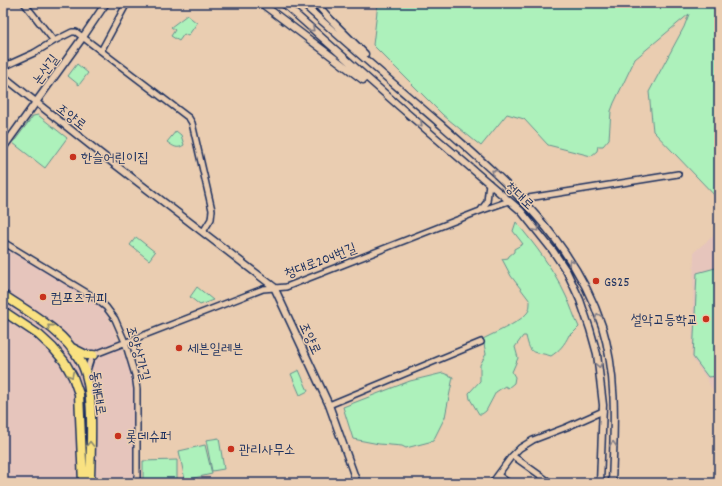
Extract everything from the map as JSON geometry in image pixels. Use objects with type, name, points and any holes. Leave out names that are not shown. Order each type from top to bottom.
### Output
[{"type":"main road","name":"동해대로","points":[[3,295],[51,327],[69,346],[82,363],[86,375],[90,402],[90,483]]},
{"type":"main road","name":"동해대로","points":[[3,311],[39,335],[53,348],[64,361],[73,377],[79,394],[83,483]]},
{"type":"main road","points":[[69,346],[86,354],[93,355]]},
{"type":"street","points":[[24,3],[54,41]]},
{"type":"street","name":"논산길","points":[[3,148],[106,3]]},
{"type":"street","points":[[101,51],[127,3]]},
{"type":"street","points":[[261,3],[400,107]]},
{"type":"street","name":"청대로","points":[[283,3],[400,107],[510,201],[524,215],[553,251],[567,272],[589,323],[597,354],[602,386],[603,411],[600,483]]},
{"type":"street","name":"청대로","points":[[302,3],[491,169],[543,223],[565,253],[590,297],[602,327],[611,370],[615,416],[612,483]]},
{"type":"street","points":[[316,3],[329,18],[408,96]]},
{"type":"street","points":[[3,67],[34,53],[72,32],[75,32],[187,116],[191,121],[212,210],[211,220],[203,232]]},
{"type":"street","name":"조양로","points":[[3,76],[274,287],[329,405],[357,483]]},
{"type":"street","name":"청대로","points":[[522,200],[678,174]]},
{"type":"street","points":[[480,211],[487,202],[489,183]]},
{"type":"street","points":[[510,201],[522,200]]},
{"type":"street","name":"청대로204번길","points":[[93,355],[263,288],[286,287],[480,211],[510,201]]},
{"type":"street","name":"조양상가길","points":[[3,242],[100,301],[116,319],[135,375],[137,389],[137,483]]},
{"type":"street","points":[[580,300],[590,297]]},
{"type":"street","points":[[329,405],[481,342]]},
{"type":"street","points":[[86,375],[93,355]]},
{"type":"street","points":[[492,483],[520,448],[533,440],[603,411]]},
{"type":"street","points":[[513,456],[551,483]]},
{"type":"street","points":[[498,475],[509,483]]},
{"type":"shaded area","name":"설악고등학교","points":[[719,231],[719,401],[706,378],[692,358],[694,252]]},
{"type":"shaded area","points":[[3,247],[91,298],[104,311],[112,324],[131,373],[133,384],[134,483],[3,483]]},
{"type":"green space","points":[[378,3],[719,3],[719,200],[653,131],[649,92],[684,27],[689,14],[635,59],[611,111],[609,139],[603,146],[598,146],[597,151],[591,156],[548,145],[524,119],[507,114],[481,146],[443,115],[373,45]]},
{"type":"green space","points":[[187,15],[197,23],[188,36],[184,34],[179,41],[171,36],[175,30],[171,27]]},
{"type":"green space","points":[[77,64],[88,73],[79,85],[68,76]]},
{"type":"green space","points":[[38,115],[67,138],[45,168],[13,143],[33,116]]},
{"type":"green space","points":[[176,131],[181,135],[184,145],[179,147],[175,147],[167,142]]},
{"type":"green space","points":[[516,222],[537,248],[561,286],[579,327],[569,335],[562,347],[551,356],[536,353],[531,350],[529,348],[526,336],[523,336],[515,347],[518,358],[512,372],[515,377],[514,383],[508,388],[505,386],[496,392],[486,411],[479,414],[470,399],[469,393],[480,381],[480,365],[486,354],[483,339],[521,318],[530,308],[530,301],[511,276],[502,259],[508,258],[514,252],[514,249],[523,244],[513,231]]},
{"type":"green space","points":[[136,237],[155,252],[149,260],[130,245]]},
{"type":"green space","name":"설악고등학교","points":[[719,267],[719,376],[708,377],[693,357],[697,273]]},
{"type":"green space","points":[[197,287],[213,300],[200,305],[190,297]]},
{"type":"green space","points":[[299,370],[308,391],[300,395],[291,374]]},
{"type":"green space","points":[[443,373],[453,377],[445,417],[433,441],[406,448],[402,446],[379,444],[353,439],[343,407],[410,381]]},
{"type":"green space","points":[[219,438],[224,469],[212,471],[206,440]]},
{"type":"green space","points":[[205,445],[212,474],[185,480],[179,451]]},
{"type":"green space","points":[[177,460],[177,483],[143,483],[143,461]]},
{"type":"place","name":"한슬어린이집","points":[[73,157]]},
{"type":"place","name":"GS25","points":[[596,281]]},
{"type":"place","name":"컴포즈커피","points":[[43,297]]},
{"type":"place","name":"설악고등학교","points":[[706,319]]},
{"type":"place","name":"세븐일레븐","points":[[179,348]]},
{"type":"place","name":"롯데슈퍼","points":[[118,436]]},
{"type":"place","name":"관리사무소","points":[[231,449]]}]
